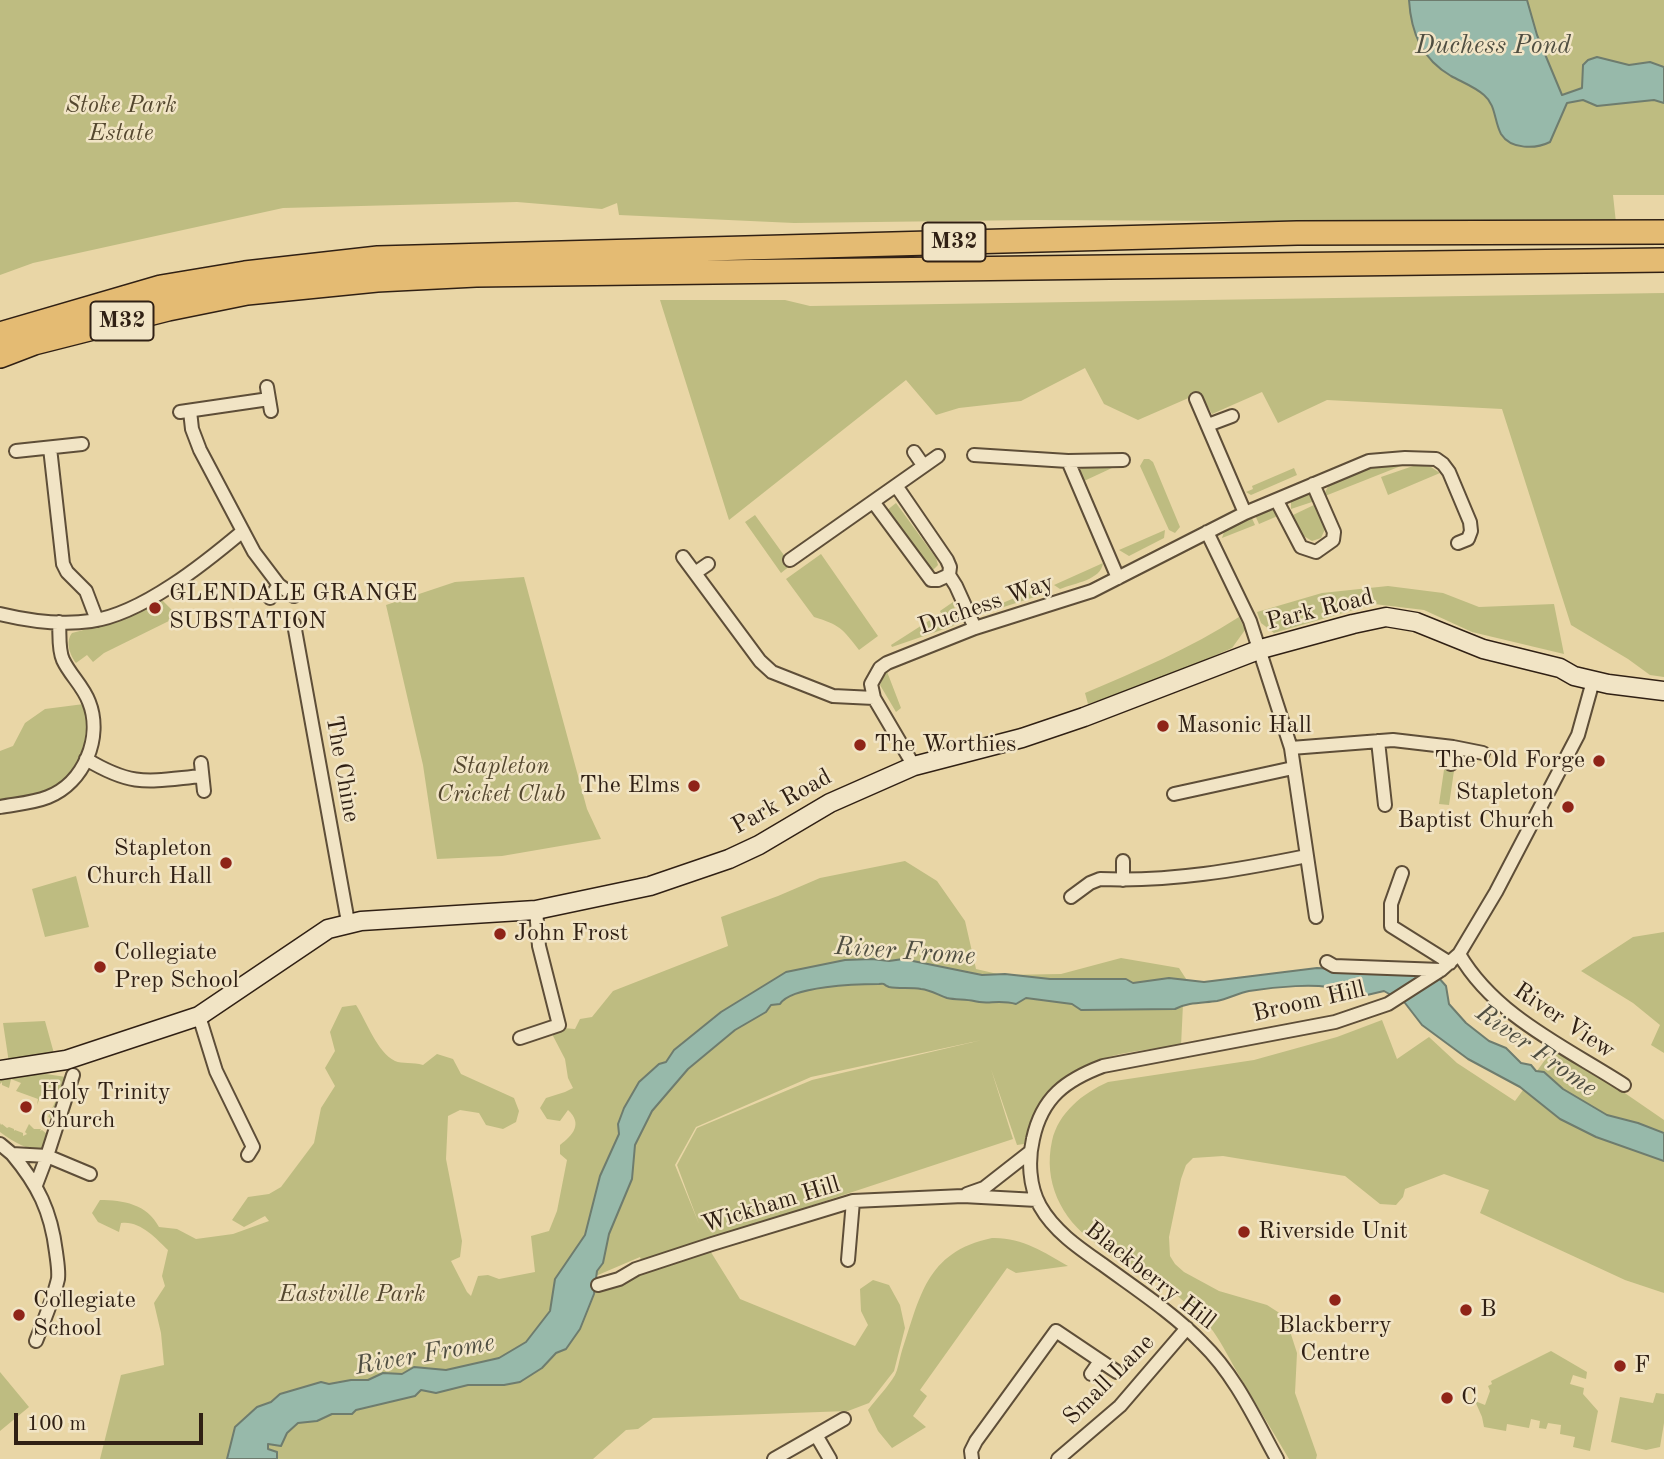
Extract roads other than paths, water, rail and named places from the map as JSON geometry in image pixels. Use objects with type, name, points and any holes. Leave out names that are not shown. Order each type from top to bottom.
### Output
[{"type":"highway","name":"M32","points":[[0,334],[161,287],[245,272],[378,258],[1297,233],[1664,232]]},
{"type":"highway","name":"M32","points":[[0,356],[48,340],[220,298],[377,280],[504,275],[1664,260]]},
{"type":"main road","name":"Park Road","points":[[0,1070],[66,1060],[199,1016],[318,935],[348,922],[536,910],[639,888],[712,866],[759,845],[830,803],[914,766],[1084,717],[1261,649],[1386,617],[1416,622],[1483,649],[1560,668],[1574,676],[1664,691]]},
{"type":"street","points":[[269,399],[185,411],[200,450],[258,559],[279,585],[294,596]]},
{"type":"street","points":[[1196,399],[1245,513]]},
{"type":"street","points":[[1208,425],[1232,416]]},
{"type":"street","points":[[16,452],[82,444]]},
{"type":"street","points":[[50,448],[62,562],[67,572],[88,594],[97,620]]},
{"type":"street","points":[[914,452],[923,465]]},
{"type":"street","points":[[974,455],[1068,461],[1123,460]]},
{"type":"street","points":[[790,560],[938,456]]},
{"type":"street","name":"Duchess Way","points":[[874,698],[871,684],[880,668],[975,628],[1092,591],[1245,513],[1369,461],[1436,459],[1449,472],[1470,522],[1468,539],[1458,543]]},
{"type":"street","points":[[1068,461],[1118,578]]},
{"type":"street","points":[[1277,501],[1301,547],[1317,552],[1334,540],[1334,532],[1313,484]]},
{"type":"street","points":[[897,486],[947,560],[949,575],[975,628]]},
{"type":"street","points":[[874,503],[931,580],[949,575]]},
{"type":"street","points":[[0,614],[60,622],[97,620],[135,605],[170,586],[197,569],[243,531]]},
{"type":"street","points":[[801,532],[811,544]]},
{"type":"street","points":[[1207,532],[1261,649],[1291,748],[1317,917]]},
{"type":"street","points":[[683,557],[760,662],[772,672],[833,696],[874,698],[914,766]]},
{"type":"street","points":[[695,573],[708,564]]},
{"type":"street","points":[[270,598],[279,585]]},
{"type":"street","points":[[0,807],[50,796],[68,784],[86,760],[94,737],[93,715],[84,691],[62,658],[60,622]]},
{"type":"street","name":"The Chine","points":[[294,624],[348,922]]},
{"type":"street","name":"Broom Hill","points":[[1037,1200],[1030,1175],[1030,1152],[1041,1114],[1050,1101],[1075,1077],[1115,1064],[1335,1022],[1392,1002],[1446,965],[1496,892],[1578,735],[1593,681]]},
{"type":"street","points":[[1291,748],[1393,740],[1483,753]]},
{"type":"street","points":[[1378,741],[1385,805]]},
{"type":"street","points":[[1451,764],[1453,747]]},
{"type":"street","points":[[86,760],[117,777],[135,781],[202,769],[204,791]]},
{"type":"street","points":[[1174,794],[1293,768]]},
{"type":"street","points":[[1071,897],[1100,879],[1208,875],[1307,856]]},
{"type":"street","points":[[1123,861],[1123,880]]},
{"type":"street","points":[[1402,873],[1391,904],[1391,926],[1446,965]]},
{"type":"street","points":[[520,1038],[559,1025],[539,946],[536,910]]},
{"type":"street","points":[[1327,962],[1334,966],[1446,965]]},
{"type":"street","name":"River View","points":[[1446,965],[1477,981],[1514,1016],[1623,1085]]},
{"type":"street","points":[[199,1016],[216,1071],[253,1147],[248,1155]]},
{"type":"street","points":[[36,1185],[73,1075]]},
{"type":"street","points":[[0,1144],[12,1154],[36,1185],[51,1220],[59,1275],[36,1340]]},
{"type":"street","name":"Wickham Hill","points":[[963,1196],[984,1188],[1030,1152]]},
{"type":"street","points":[[12,1154],[47,1156],[90,1174]]},
{"type":"street","name":"Wickham Hill","points":[[598,1285],[686,1252],[853,1202],[963,1196],[1037,1200]]},
{"type":"street","name":"Blackberry Hill","points":[[1037,1200],[1046,1215],[1075,1244],[1187,1328],[1216,1357],[1247,1404],[1277,1459]]},
{"type":"street","points":[[848,1260],[853,1202]]},
{"type":"street","points":[[972,1459],[971,1451],[976,1441],[1059,1327],[1117,1372]]},
{"type":"street","name":"Small Lane","points":[[1058,1459],[1120,1406],[1187,1328]]},
{"type":"street","points":[[1091,1374],[1100,1361]]},
{"type":"street","points":[[774,1459],[844,1419]]},
{"type":"street","points":[[816,1435],[830,1459]]},
{"type":"water","name":"Duchess Pond","points":[[1409,0],[1527,0],[1537,35],[1562,95],[1582,88],[1583,65],[1597,57],[1629,65],[1650,62],[1664,67],[1664,103],[1654,100],[1597,106],[1583,100],[1567,103],[1550,142],[1531,147],[1511,143],[1501,134],[1488,99],[1441,69],[1425,53],[1412,23]]},
{"type":"water","points":[[903,959],[982,975],[1005,974],[1050,979],[1126,979],[1133,983],[1169,978],[1204,982],[1317,968],[1438,977],[1446,986],[1449,1004],[1466,1023],[1489,1041],[1506,1048],[1521,1063],[1544,1072],[1563,1089],[1607,1115],[1664,1133],[1664,1161],[1596,1137],[1560,1119],[1520,1087],[1468,1059],[1422,1025],[1405,1003],[1384,991],[1367,995],[1352,986],[1340,991],[1322,986],[1296,986],[1249,991],[1221,1000],[1175,1009],[1081,1010],[1072,1004],[1026,998],[1016,1004],[950,999],[925,990],[893,988],[883,984],[811,990],[797,993],[780,1004],[771,1005],[766,1012],[735,1030],[688,1069],[652,1111],[635,1145],[632,1179],[609,1234],[603,1263],[597,1271],[594,1294],[580,1329],[566,1349],[556,1353],[542,1368],[520,1382],[468,1385],[436,1393],[421,1390],[415,1396],[356,1410],[352,1414],[332,1414],[317,1421],[298,1423],[287,1433],[281,1446],[268,1444],[268,1449],[277,1452],[277,1459],[227,1459],[235,1427],[257,1407],[271,1402],[280,1394],[321,1382],[329,1384],[368,1380],[383,1373],[402,1374],[414,1367],[446,1370],[499,1358],[526,1342],[550,1311],[555,1279],[585,1235],[600,1176],[619,1134],[618,1124],[639,1082],[659,1064],[666,1062],[674,1050],[721,1012],[786,972],[845,960]]},
{"type":"place","name":"GLENDALE GRANGE SUBSTATION","points":[[155,608]]},
{"type":"place","name":"Masonic Hall","points":[[1163,726]]},
{"type":"place","name":"The Worthies","points":[[860,745]]},
{"type":"place","name":"The Old Forge","points":[[1599,761]]},
{"type":"place","name":"The Elms","points":[[694,786]]},
{"type":"place","name":"Stapleton Baptist Church","points":[[1568,807]]},
{"type":"place","name":"Stapleton Church Hall","points":[[226,863]]},
{"type":"place","name":"John Frost","points":[[500,934]]},
{"type":"place","name":"Collegiate Prep School","points":[[100,967]]},
{"type":"place","name":"Holy Trinity Church","points":[[26,1107]]},
{"type":"place","name":"Riverside Unit","points":[[1244,1232]]},
{"type":"place","name":"Blackberry Centre","points":[[1335,1300]]},
{"type":"place","name":"B","points":[[1466,1310]]},
{"type":"place","name":"Collegiate School","points":[[19,1315]]},
{"type":"place","name":"F","points":[[1620,1366]]},
{"type":"place","name":"C","points":[[1447,1398]]},
{"type":"park label","name":"Stoke Park Estate","points":[[121,120]]},
{"type":"park label","name":"Stapleton Cricket Club","points":[[501,781]]},
{"type":"park label","name":"Eastville Park","points":[[352,1295]]},
{"type":"water label","name":"River Frome","points":[[905,952]]},
{"type":"water label","name":"River Frome","points":[[1536,1051]]},
{"type":"water label","name":"River Frome","points":[[425,1355]]}]
